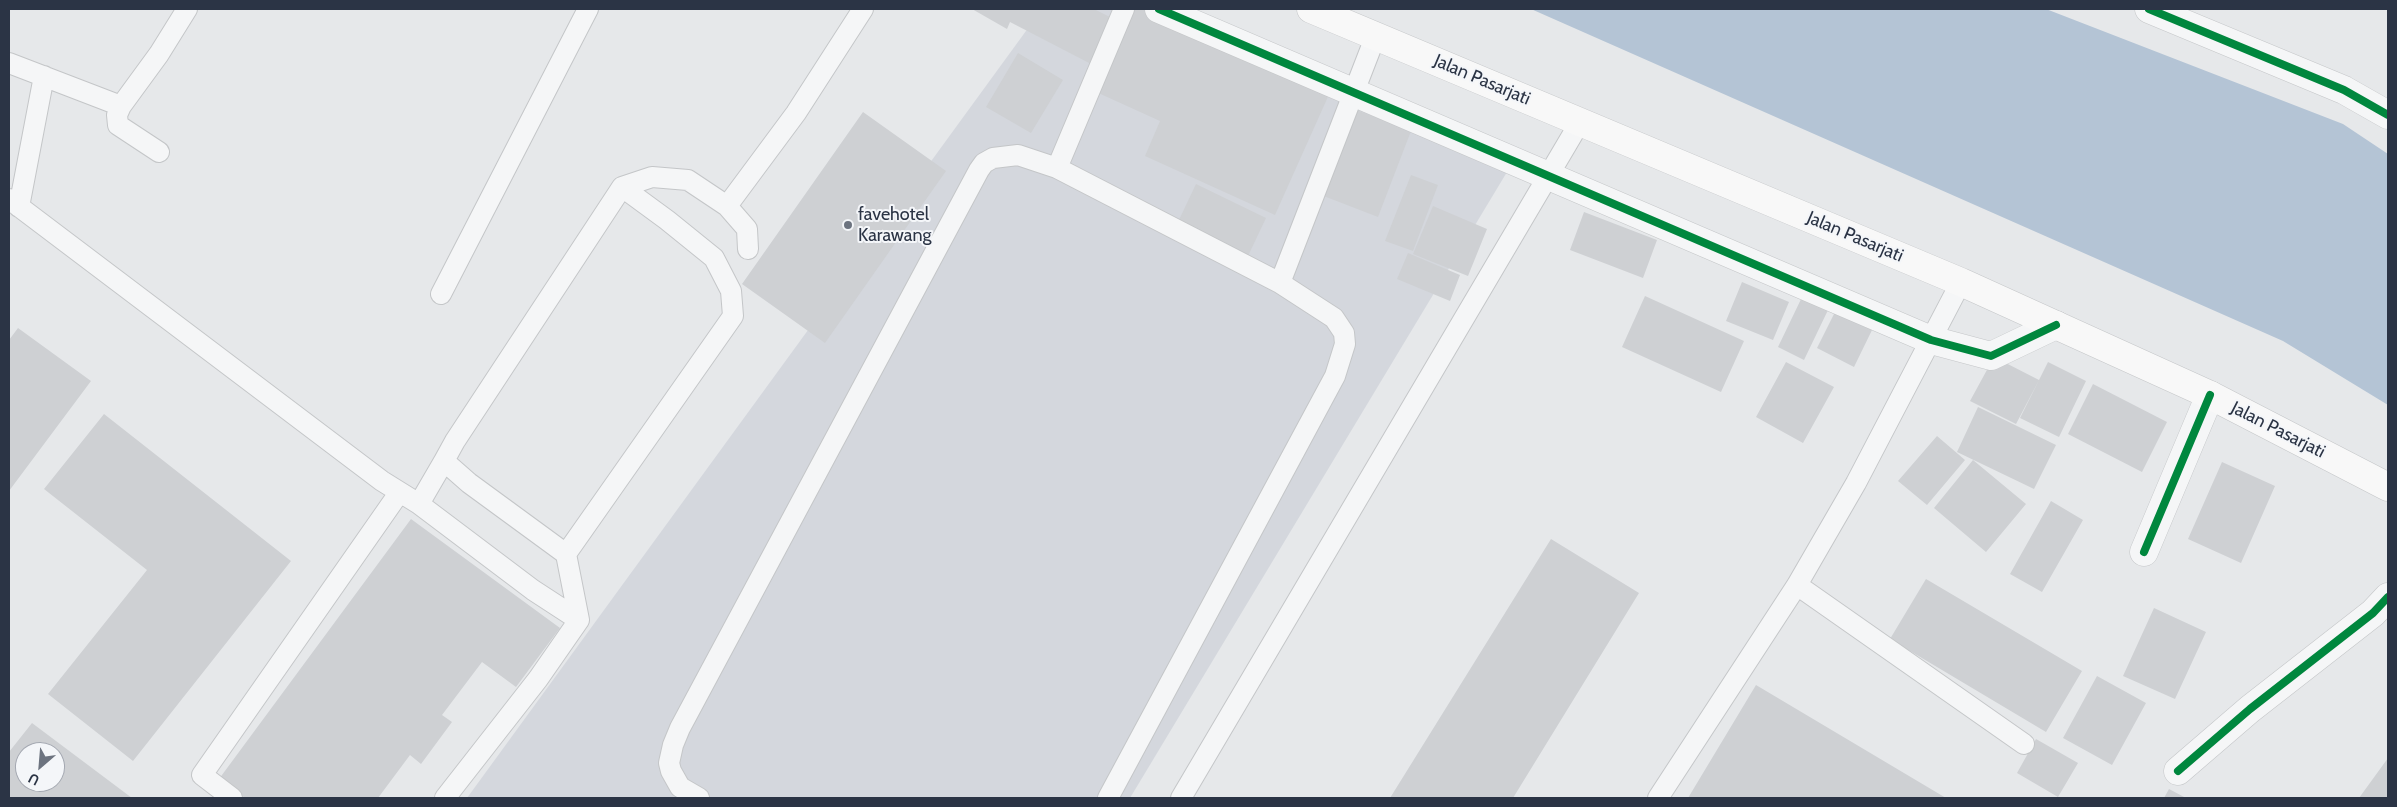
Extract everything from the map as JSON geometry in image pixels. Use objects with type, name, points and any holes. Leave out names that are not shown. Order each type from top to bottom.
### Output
[{"type":"main road","name":"Jalan Pasarjati","points":[[1311,9],[1376,34],[1961,282],[2210,395],[2388,487]]},
{"type":"street","points":[[1159,9],[1931,340],[1991,356],[2056,325]]},
{"type":"street","points":[[2150,9],[2344,90],[2388,115]]},
{"type":"street","points":[[2144,552],[2210,395]]},
{"type":"street","points":[[2178,771],[2250,709],[2373,613],[2388,597]]},
{"type":"lane","points":[[158,152],[118,125],[117,116],[121,106],[159,54],[187,9]]},
{"type":"lane","points":[[441,294],[588,9]]},
{"type":"lane","points":[[727,206],[796,113],[863,9]]},
{"type":"lane","points":[[1056,168],[1124,9]]},
{"type":"lane","points":[[1280,284],[1376,34]]},
{"type":"lane","points":[[9,63],[121,106]]},
{"type":"lane","points":[[44,76],[14,203],[400,493],[419,504],[526,584],[579,620]]},
{"type":"lane","points":[[1181,798],[1580,122]]},
{"type":"lane","points":[[699,798],[680,787],[671,771],[669,763],[672,745],[680,728],[979,170],[984,163],[993,158],[1018,154],[1056,168],[1280,284],[1334,318],[1344,333],[1345,344],[1335,376],[1108,798]]},
{"type":"lane","points":[[419,504],[444,461],[622,187],[652,177],[688,180],[727,206],[747,229],[748,249]]},
{"type":"lane","points":[[566,554],[733,316],[731,291],[714,258],[622,187]]},
{"type":"lane","points":[[1658,798],[1797,585],[1856,483],[1961,282]]},
{"type":"lane","points":[[444,461],[469,483],[566,554],[579,620],[538,679],[444,798]]},
{"type":"lane","points":[[232,798],[202,775],[400,493]]},
{"type":"lane","points":[[1797,585],[2024,744]]},
{"type":"shaded area","points":[[1042,9],[1125,9],[1507,172],[1130,798],[467,798]]},
{"type":"water","points":[[1531,9],[2046,9],[2343,124],[2388,154],[2388,405],[2283,341]]},
{"type":"building","points":[[972,9],[1094,9],[1114,19],[1091,64],[1010,22],[1007,29]]},
{"type":"building","points":[[1132,9],[1151,9],[1331,90],[1275,215],[1145,156],[1160,121],[1094,91]]},
{"type":"building","points":[[1018,53],[1063,80],[1031,133],[986,107]]},
{"type":"building","points":[[1354,109],[1411,131],[1378,217],[1321,195]]},
{"type":"building","points":[[863,112],[946,171],[825,343],[742,284]]},
{"type":"building","points":[[1411,175],[1438,185],[1413,251],[1385,241]]},
{"type":"building","points":[[1196,184],[1266,218],[1248,256],[1178,222]]},
{"type":"building","points":[[1433,206],[1487,229],[1468,276],[1413,254]]},
{"type":"building","points":[[1584,212],[1657,240],[1643,278],[1570,250]]},
{"type":"building","points":[[1408,253],[1460,275],[1450,301],[1397,279]]},
{"type":"building","points":[[1742,282],[1789,302],[1773,340],[1726,321]]},
{"type":"building","points":[[1803,295],[1829,308],[1804,360],[1778,347]]},
{"type":"building","points":[[1645,296],[1744,341],[1721,392],[1622,347]]},
{"type":"building","points":[[1836,310],[1873,328],[1854,367],[1817,348]]},
{"type":"building","points":[[18,328],[91,381],[9,491],[9,340]]},
{"type":"building","points":[[1994,357],[2039,380],[2016,424],[1970,401]]},
{"type":"building","points":[[1786,362],[1834,387],[1803,443],[1756,417]]},
{"type":"building","points":[[2048,362],[2086,381],[2059,437],[2020,418]]},
{"type":"building","points":[[2093,384],[2167,422],[2142,472],[2068,434]]},
{"type":"building","points":[[1978,407],[2056,445],[2034,489],[1957,452]]},
{"type":"building","points":[[104,414],[291,561],[133,761],[48,694],[147,570],[44,489]]},
{"type":"building","points":[[1937,436],[1965,460],[1927,505],[1898,481]]},
{"type":"building","points":[[1973,460],[2026,504],[1986,552],[1934,508]]},
{"type":"building","points":[[2222,462],[2275,486],[2241,563],[2188,539]]},
{"type":"building","points":[[2051,501],[2083,520],[2042,592],[2010,574]]},
{"type":"building","points":[[411,519],[560,628],[516,687],[482,662],[442,715],[452,722],[421,764],[410,755],[378,798],[245,798],[219,779]]},
{"type":"building","points":[[1551,539],[1639,593],[1513,798],[1390,798]]},
{"type":"building","points":[[1926,579],[2082,671],[2046,732],[1890,639]]},
{"type":"building","points":[[2154,608],[2206,632],[2175,699],[2123,676]]},
{"type":"building","points":[[2097,676],[2146,703],[2112,765],[2063,738]]},
{"type":"building","points":[[1756,685],[1946,798],[1688,798]]},
{"type":"building","points":[[32,723],[57,742],[17,742]]},
{"type":"building","points":[[2036,739],[2078,763],[2058,797],[2017,773]]},
{"type":"building","points":[[15,744],[15,792],[65,792],[65,748],[132,798],[9,798],[9,752]]},
{"type":"building","points":[[2388,758],[2388,798],[2359,798]]},
{"type":"building","points":[[2169,789],[2186,798],[2164,798]]},
{"type":"cycle path","points":[[1159,9],[1931,340],[1991,356],[2056,325]]},
{"type":"cycle path","points":[[2149,9],[2344,90],[2388,115]]},
{"type":"cycle path","points":[[2144,552],[2210,395]]},
{"type":"cycle path","points":[[2178,771],[2250,709],[2373,613],[2388,597]]},
{"type":"place","name":"favehotel Karawang","points":[[848,225]]}]
